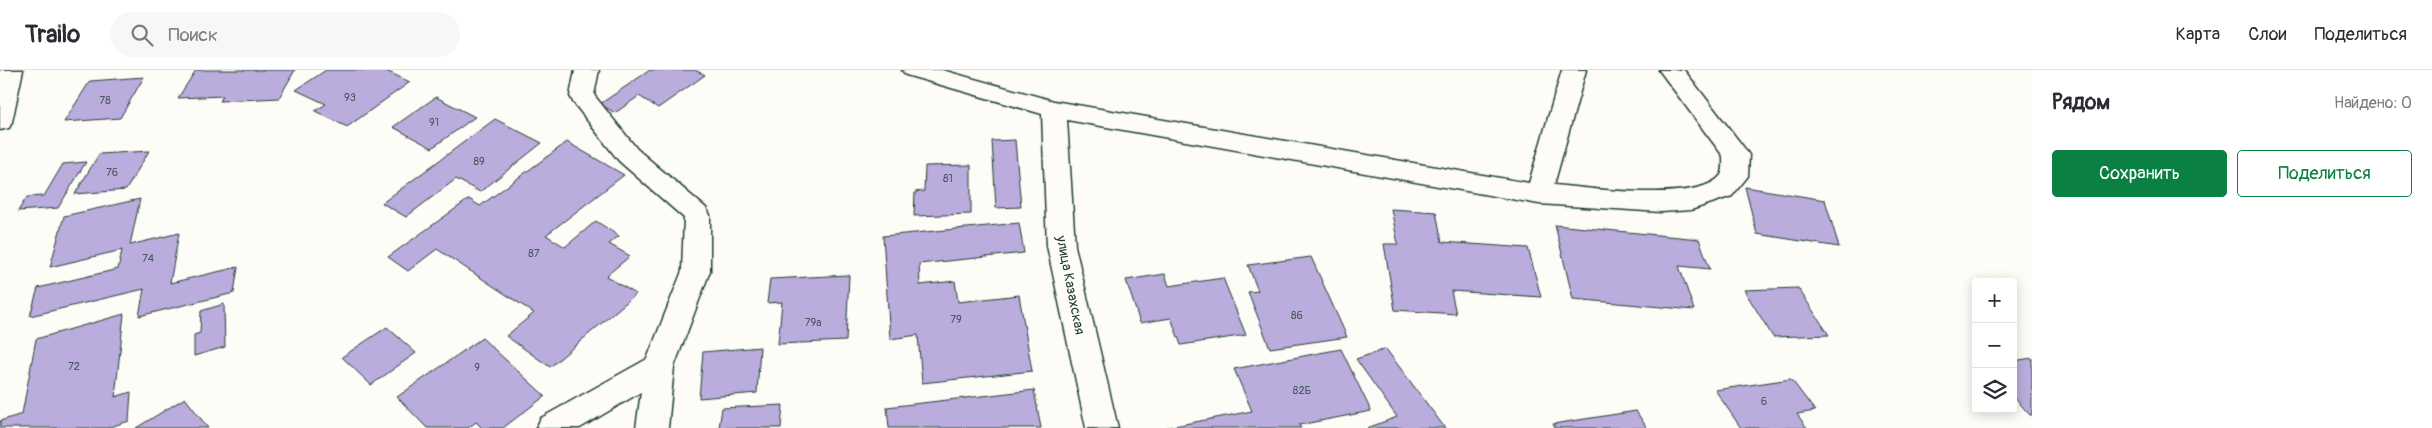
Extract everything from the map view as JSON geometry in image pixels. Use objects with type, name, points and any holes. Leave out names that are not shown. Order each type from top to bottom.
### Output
[{"type":"street","points":[[0,122],[12,70]]},
{"type":"street","points":[[586,70],[582,96],[628,154],[697,215],[696,271],[659,367],[652,428]]},
{"type":"street","points":[[914,70],[1054,109],[1539,194],[1661,202],[1691,200],[1723,189],[1735,176],[1736,155],[1671,70]]},
{"type":"street","points":[[1539,194],[1574,70]]},
{"type":"street","name":"улица Казахская","points":[[1054,109],[1061,246],[1102,428]]},
{"type":"street","points":[[552,428],[659,367]]},
{"type":"building","points":[[196,70],[295,70],[279,98],[220,101],[223,96],[178,98]]},
{"type":"building","points":[[326,70],[384,70],[410,82],[347,127],[315,111],[326,104],[296,90]]},
{"type":"building","points":[[650,70],[695,70],[705,75],[658,108],[639,96],[615,113],[600,104]]},
{"type":"building","points":[[144,77],[120,118],[64,122],[90,81]]},
{"type":"building","points":[[436,97],[475,117],[432,148],[393,127]]},
{"type":"building","points":[[495,119],[542,143],[480,192],[456,179],[406,217],[382,203]]},
{"type":"building","points":[[1015,140],[1021,207],[996,208],[992,141]]},
{"type":"building","points":[[567,142],[624,175],[546,235],[565,247],[596,221],[619,236],[609,244],[630,256],[606,276],[636,294],[550,367],[506,336],[534,313],[437,249],[408,271],[388,257],[469,199],[480,206]]},
{"type":"building","points":[[149,151],[126,190],[75,194],[99,154]]},
{"type":"building","points":[[86,162],[58,208],[18,211],[27,197],[44,196],[63,164]]},
{"type":"building","points":[[971,165],[971,214],[914,216],[915,192],[924,191],[925,166]]},
{"type":"building","points":[[1745,187],[1825,200],[1839,247],[1757,234]]},
{"type":"building","points":[[140,199],[130,245],[179,233],[170,283],[238,267],[234,293],[139,316],[144,289],[30,316],[38,288],[118,269],[122,250],[50,267],[64,216]]},
{"type":"building","points":[[1391,209],[1436,212],[1442,242],[1528,248],[1541,297],[1451,291],[1456,314],[1395,310],[1384,244],[1398,244]]},
{"type":"building","points":[[1019,223],[1024,253],[919,264],[920,285],[955,281],[958,302],[1019,295],[1032,371],[922,383],[918,335],[890,339],[883,236]]},
{"type":"building","points":[[1555,225],[1699,239],[1710,269],[1679,266],[1694,310],[1573,299]]},
{"type":"building","points":[[1311,257],[1347,337],[1270,348],[1248,292],[1258,291],[1248,265]]},
{"type":"building","points":[[1165,274],[1169,286],[1223,278],[1246,335],[1181,345],[1171,318],[1140,323],[1126,280]]},
{"type":"building","points":[[849,275],[846,341],[778,344],[782,302],[767,303],[770,279]]},
{"type":"building","points":[[1798,288],[1829,335],[1773,337],[1744,290]]},
{"type":"building","points":[[224,304],[225,347],[194,356],[194,335],[200,333],[201,311]]},
{"type":"building","points":[[124,314],[115,397],[131,392],[129,421],[107,428],[0,428],[0,421],[22,414],[36,339]]},
{"type":"building","points":[[387,327],[416,353],[371,385],[342,357]]},
{"type":"building","points":[[482,338],[545,396],[503,428],[482,428],[476,422],[468,428],[427,428],[397,397]]},
{"type":"building","points":[[760,347],[757,393],[699,398],[703,352]]},
{"type":"building","points":[[1341,349],[1371,411],[1299,425],[1301,428],[1164,428],[1252,411],[1234,369]]},
{"type":"building","points":[[1386,349],[1445,428],[1367,428],[1397,417],[1356,359]]},
{"type":"building","points":[[2032,358],[2032,415],[2017,400],[2017,360]]},
{"type":"building","points":[[1791,379],[1815,411],[1797,414],[1807,428],[1741,428],[1715,390]]},
{"type":"building","points":[[1034,390],[1041,428],[889,428],[887,407]]},
{"type":"building","points":[[185,398],[208,428],[136,428]]},
{"type":"building","points":[[783,405],[781,428],[719,428],[722,408]]},
{"type":"building","points":[[1636,411],[1647,428],[1555,428],[1553,424]]}]
